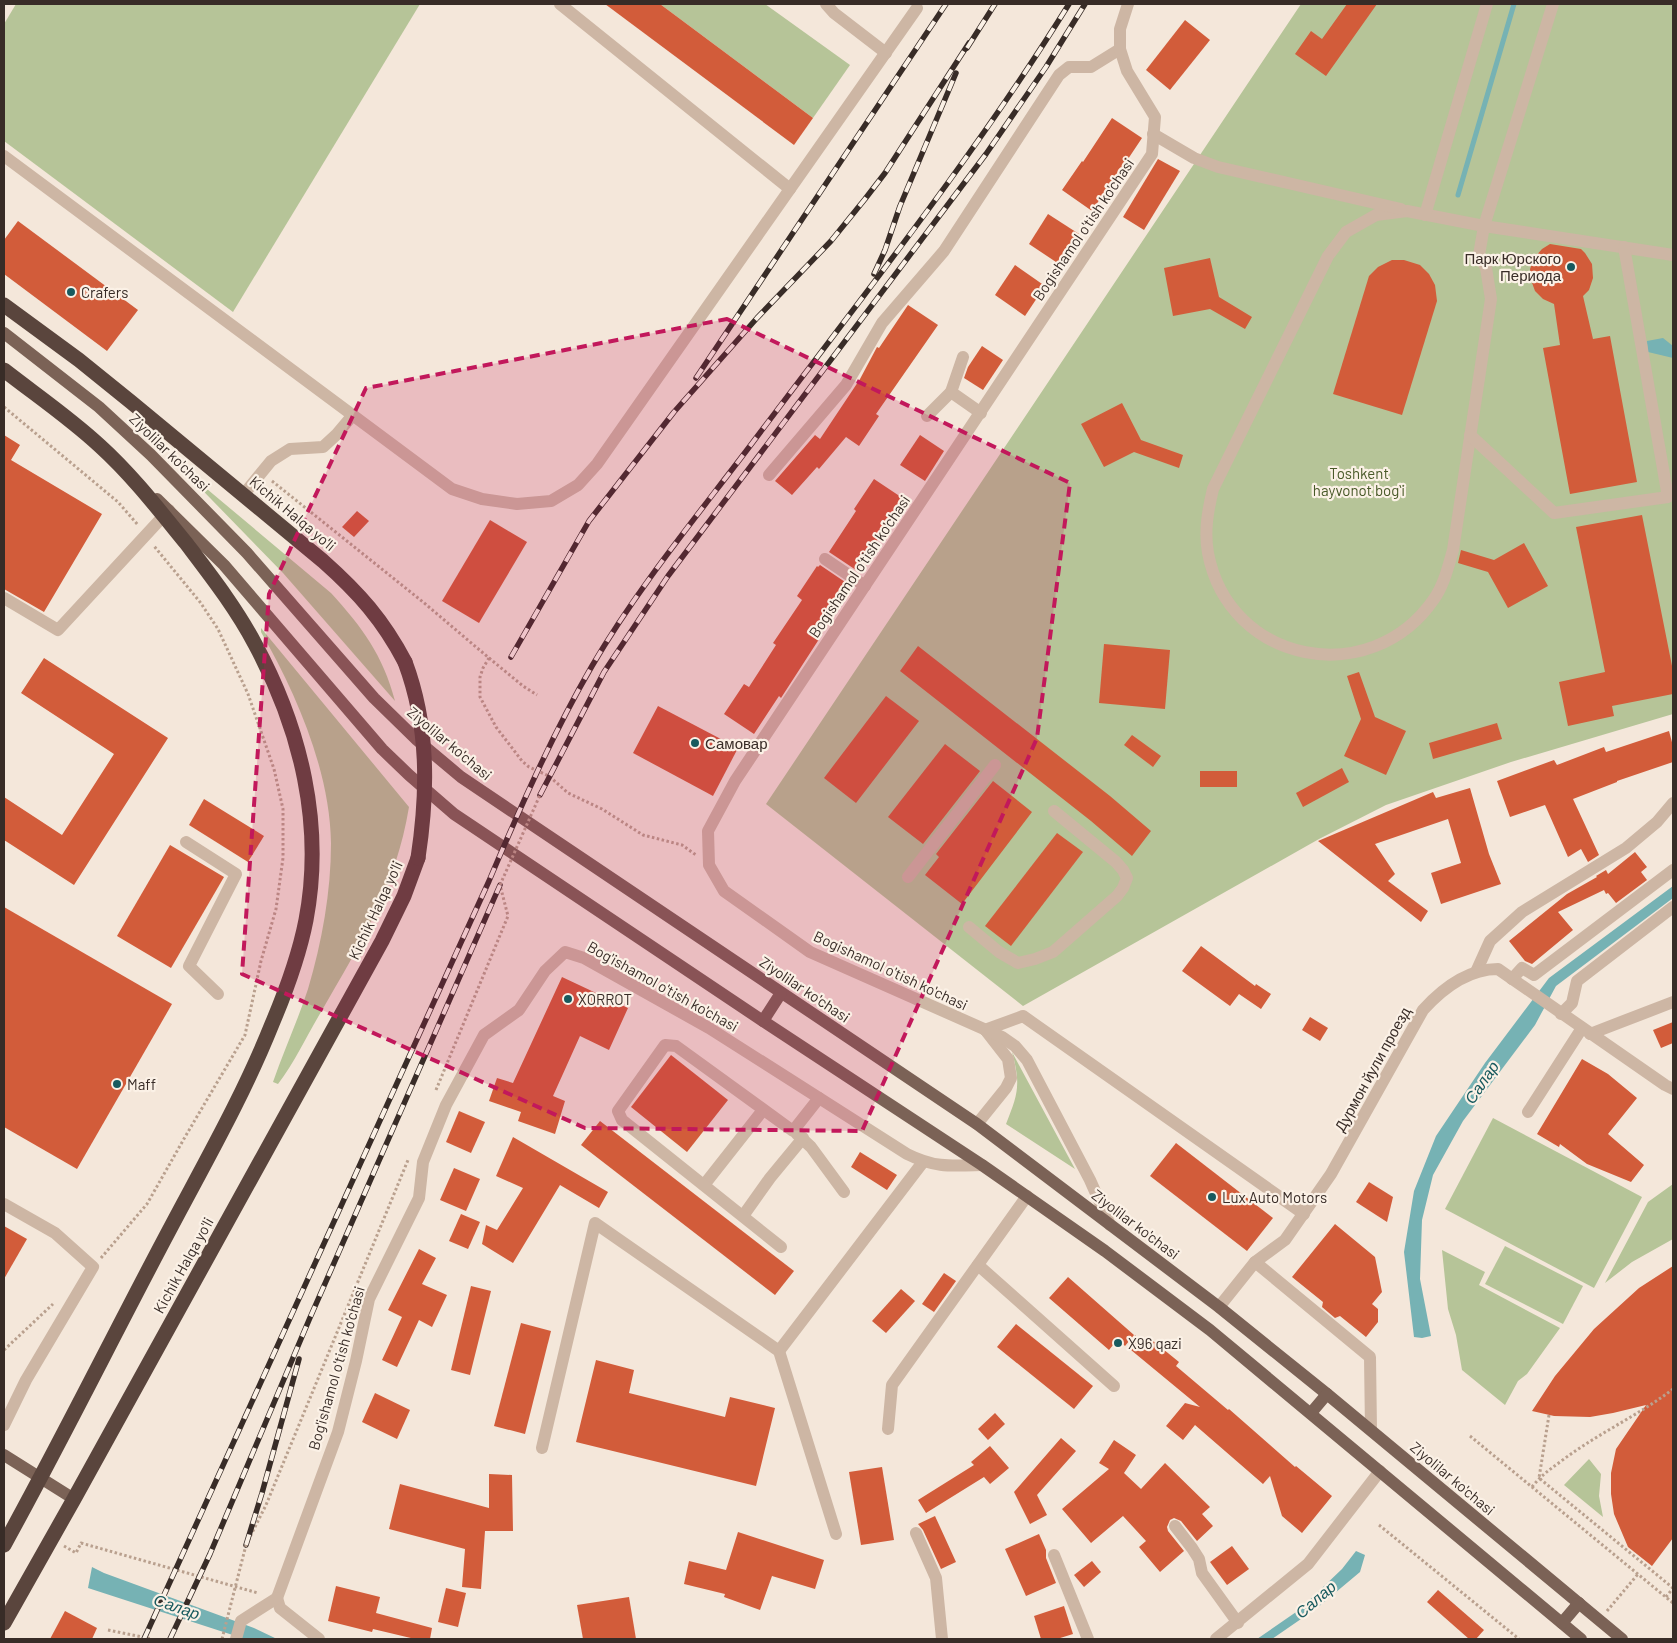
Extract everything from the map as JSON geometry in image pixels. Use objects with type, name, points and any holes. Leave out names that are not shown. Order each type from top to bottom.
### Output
[{"type":"highway","name":"Kichik Halqa yo'li","points":[[4,306],[86,366],[244,494],[323,561],[353,590],[382,623],[405,662],[418,706],[425,758],[424,812],[418,858],[404,896],[382,941],[74,1500],[4,1623]]},
{"type":"highway","name":"Kichik Halqa yo'li","points":[[4,370],[82,430],[166,513],[242,622],[255,644],[277,691],[301,760],[309,800],[313,840],[309,897],[301,943],[291,975],[258,1059],[41,1479],[4,1545]]},
{"type":"main road","name":"Ziyolilar ko'chasi","points":[[4,333],[99,407],[193,497],[247,553],[374,698],[461,777],[978,1124],[1219,1307],[1371,1430],[1622,1639]]},
{"type":"main road","points":[[166,513],[224,565],[382,749],[454,814],[982,1165],[1105,1251],[1210,1330],[1581,1639]]},
{"type":"main road","points":[[763,1021],[781,993]]},
{"type":"main road","points":[[1311,1413],[1327,1394]]},
{"type":"main road","points":[[4,1455],[74,1500]]},
{"type":"main road","points":[[1562,1623],[1579,1603]]},
{"type":"street","points":[[560,4],[790,189]]},
{"type":"street","points":[[826,4],[834,13],[886,52]]},
{"type":"street","name":"Bogishamol o'tish ko'chasi","points":[[1110,1225],[1090,1180],[1026,1060],[1015,1046],[985,1030],[810,952],[724,891],[709,865],[708,831],[735,781],[1152,154],[1155,117],[1127,71],[1120,49],[1120,29],[1128,4]]},
{"type":"street","points":[[1425,215],[1487,4]]},
{"type":"street","points":[[1553,4],[1484,226],[1479,255],[1486,268],[1491,299],[1453,550],[1445,577],[1434,599],[1408,628],[1370,650],[1334,656],[1297,652],[1271,641],[1250,627],[1231,606],[1216,580],[1208,552],[1206,520],[1213,489],[1328,256],[1346,232],[1376,215],[1407,211],[1484,226],[1673,255]]},
{"type":"street","points":[[4,156],[452,489],[482,499],[517,504],[550,501],[578,485],[597,464],[917,8]]},
{"type":"street","points":[[769,475],[846,385],[882,323],[944,251],[1058,75],[1069,68],[1091,67],[1120,49]]},
{"type":"street","points":[[1153,134],[1194,158],[1218,166],[1425,215]]},
{"type":"street","points":[[1470,435],[1554,513],[1668,497],[1624,247]]},
{"type":"street","points":[[927,416],[951,392],[964,357]]},
{"type":"street","points":[[951,392],[981,413]]},
{"type":"street","points":[[244,494],[271,461],[290,449],[323,447],[352,416]]},
{"type":"street","points":[[4,598],[58,630],[166,513]]},
{"type":"street","points":[[825,559],[865,586]]},
{"type":"street","points":[[908,877],[995,765]]},
{"type":"street","points":[[1476,972],[1490,941],[1522,912],[1626,848],[1657,822],[1673,803]]},
{"type":"street","points":[[969,927],[999,952],[1018,963],[1035,959],[1053,952],[1124,888],[1127,878],[1116,862],[1054,812]]},
{"type":"street","points":[[186,842],[236,874],[189,966],[218,994]]},
{"type":"street","points":[[1512,979],[1522,968],[1534,975],[1673,870]]},
{"type":"street","points":[[1557,1011],[1572,1003],[1577,981],[1673,907]]},
{"type":"street","name":"Bog'ishamol o'tish ko'chasi","points":[[277,1598],[338,1432],[369,1299],[419,1198],[423,1162],[446,1105],[484,1035],[519,1010],[545,971],[565,952],[584,958],[709,1028],[907,1154],[923,1162],[945,1167],[982,1165]]},
{"type":"street","name":"Дурмон йули проезд","points":[[1219,1307],[1255,1262],[1284,1240],[1304,1214],[1331,1174],[1423,1010],[1447,988],[1476,972],[1498,969],[1673,1089]]},
{"type":"street","points":[[1528,1112],[1586,1031],[1673,1002]]},
{"type":"street","points":[[985,1030],[1023,1016],[1304,1214]]},
{"type":"street","name":"Bogishamol o'tish ko'chasi","points":[[978,1124],[1006,1088],[1011,1078],[1008,1059],[985,1030]]},
{"type":"street","points":[[781,1247],[622,1120],[618,1111],[665,1045],[676,1046],[798,1135],[811,1147],[844,1192]]},
{"type":"street","points":[[743,1216],[798,1135],[819,1098]]},
{"type":"street","points":[[704,1185],[762,1110]]},
{"type":"street","points":[[779,1351],[923,1162]]},
{"type":"street","points":[[888,1429],[892,1385],[1027,1196]]},
{"type":"street","points":[[4,1204],[55,1233],[93,1267],[26,1380],[4,1425]]},
{"type":"street","points":[[542,1448],[595,1223],[779,1351],[836,1534]]},
{"type":"street","points":[[1255,1262],[1370,1357],[1371,1430]]},
{"type":"street","points":[[978,1265],[1114,1386]]},
{"type":"street","points":[[1216,1639],[1308,1564],[1380,1470]]},
{"type":"street","points":[[1175,1526],[1199,1559],[1202,1573],[1238,1623]]},
{"type":"street","points":[[916,1533],[936,1578],[942,1639]]},
{"type":"street","points":[[1054,1555],[1088,1639]]},
{"type":"street","points":[[236,1638],[240,1621],[277,1598],[280,1608],[319,1639]]},
{"type":"path","points":[[4,407],[118,502],[200,602],[218,629],[248,694],[274,769],[283,809],[284,858],[276,909],[261,961],[245,1035],[147,1204],[93,1267]]},
{"type":"path","points":[[261,473],[353,545],[523,686],[537,695]]},
{"type":"path","points":[[489,658],[480,677],[480,697],[496,727],[522,761],[529,767],[549,776],[568,793],[602,809],[642,835],[682,846],[709,865]]},
{"type":"path","points":[[436,1091],[508,916],[500,885],[540,795]]},
{"type":"path","points":[[222,1639],[246,1545],[266,1505],[410,1155]]},
{"type":"path","points":[[4,1350],[57,1300]]},
{"type":"path","points":[[1532,1487],[1539,1478],[1576,1450],[1654,1403],[1673,1388]]},
{"type":"path","points":[[1539,1478],[1549,1415]]},
{"type":"path","points":[[1470,1436],[1673,1603]]},
{"type":"path","points":[[1539,1478],[1640,1558],[1673,1588],[1666,1597]]},
{"type":"path","points":[[1379,1525],[1518,1639]]},
{"type":"path","points":[[52,1538],[76,1553],[81,1543],[277,1598]]},
{"type":"path","points":[[1599,1620],[1638,1574]]},
{"type":"path","points":[[108,1630],[152,1639]]},
{"type":"highlighted area","points":[[727,319],[1070,483],[1037,738],[862,1131],[585,1128],[242,974],[269,594],[366,388]]},
{"type":"green space","points":[[16,4],[420,4],[233,312],[4,141],[4,24]]},
{"type":"green space","points":[[660,4],[765,4],[850,65],[813,118]]},
{"type":"green space","name":"Toshkent hayvonot bogʻi","points":[[1301,4],[1673,4],[1673,714],[1511,762],[1386,805],[1319,839],[1023,1006],[766,804]]},
{"type":"green space","points":[[176,463],[331,593],[370,642],[384,669],[395,701],[283,573]]},
{"type":"green space","points":[[261,628],[409,807],[395,863],[375,913],[350,962],[278,1084],[273,1082],[304,1001],[318,953],[325,917],[331,843],[325,788],[309,733],[287,681],[261,632]]},
{"type":"green space","points":[[1012,1052],[1075,1169],[1006,1124],[1017,1089],[1017,1073]]},
{"type":"green space","points":[[1493,1118],[1642,1197],[1594,1288],[1445,1209]]},
{"type":"green space","points":[[1673,1184],[1673,1239],[1632,1262],[1605,1283],[1648,1202]]},
{"type":"green space","points":[[1505,1246],[1583,1286],[1563,1324],[1485,1284]]},
{"type":"green space","points":[[1442,1250],[1485,1272],[1479,1285],[1560,1328],[1527,1374],[1518,1381],[1505,1405],[1462,1370],[1456,1335],[1448,1309]]},
{"type":"green space","points":[[1589,1459],[1601,1474],[1599,1496],[1603,1517],[1564,1485]]},
{"type":"water","points":[[1663,338],[1673,346],[1673,358],[1648,352],[1647,341]]},
{"type":"water","name":"Салар","points":[[1673,886],[1673,898],[1556,986],[1535,1025],[1463,1121],[1433,1175],[1422,1220],[1420,1279],[1431,1336],[1414,1337],[1404,1252],[1414,1191],[1436,1136],[1485,1063],[1549,978]]},
{"type":"water","name":"Салар","points":[[1356,1551],[1365,1555],[1360,1572],[1317,1608],[1272,1639],[1257,1639],[1299,1610],[1342,1569]]},
{"type":"water","name":"Салар","points":[[92,1567],[254,1628],[277,1639],[245,1639],[88,1588]]},
{"type":"building","points":[[605,4],[660,4],[813,118],[794,145]]},
{"type":"building","points":[[1347,4],[1377,4],[1326,76],[1295,54],[1311,31],[1322,39]]},
{"type":"building","points":[[1185,20],[1210,40],[1170,90],[1146,70]]},
{"type":"building","points":[[1112,118],[1142,138],[1092,211],[1062,190]]},
{"type":"building","points":[[1158,159],[1180,171],[1144,230],[1123,217]]},
{"type":"building","points":[[1048,214],[1079,234],[1059,264],[1029,244]]},
{"type":"building","name":"Crafers","points":[[18,221],[138,310],[107,351],[4,274],[4,240]]},
{"type":"building","points":[[1550,244],[1581,249],[1592,264],[1593,278],[1589,290],[1583,296],[1593,339],[1610,336],[1637,482],[1570,494],[1543,348],[1560,345],[1554,304],[1543,299],[1535,291],[1530,269],[1534,258],[1542,249]]},
{"type":"building","points":[[1210,258],[1219,297],[1252,317],[1245,329],[1210,309],[1173,316],[1164,268]]},
{"type":"building","points":[[1392,260],[1404,260],[1420,265],[1429,274],[1435,285],[1437,301],[1402,415],[1333,394],[1369,276],[1378,267]]},
{"type":"building","points":[[1015,265],[1045,286],[1025,316],[995,295]]},
{"type":"building","points":[[908,305],[938,325],[876,414],[879,416],[859,446],[846,437],[819,469],[817,467],[792,495],[775,481],[815,435],[820,439],[860,379],[877,347],[879,348]]},
{"type":"building","points":[[982,346],[1003,360],[983,390],[964,378],[968,367]]},
{"type":"building","points":[[1122,403],[1141,440],[1183,455],[1179,468],[1134,452],[1104,467],[1081,424]]},
{"type":"building","points":[[4,435],[20,445],[11,460],[102,514],[44,612],[4,589]]},
{"type":"building","points":[[920,435],[944,451],[925,481],[900,465]]},
{"type":"building","points":[[874,479],[904,499],[859,572],[829,552]]},
{"type":"building","points":[[357,511],[369,521],[354,537],[342,527]]},
{"type":"building","points":[[1642,515],[1673,671],[1673,694],[1612,706],[1614,716],[1568,726],[1559,682],[1605,672],[1576,527]]},
{"type":"building","points":[[490,520],[527,542],[479,623],[442,601]]},
{"type":"building","points":[[1524,543],[1548,586],[1508,608],[1488,572],[1458,563],[1461,550],[1494,560]]},
{"type":"building","points":[[820,565],[848,584],[818,630],[823,633],[781,698],[779,696],[754,734],[724,714],[744,684],[749,687],[776,645],[773,643],[802,600],[797,596],[817,566]]},
{"type":"building","points":[[1104,644],[1170,650],[1165,709],[1099,703]]},
{"type":"building","points":[[918,646],[1110,796],[1151,831],[1132,856],[1091,821],[900,671]]},
{"type":"building","points":[[44,658],[168,738],[74,885],[4,840],[4,797],[62,835],[114,754],[21,693]]},
{"type":"building","points":[[1359,672],[1375,717],[1406,731],[1386,775],[1344,756],[1361,719],[1347,676]]},
{"type":"building","points":[[886,696],[919,721],[856,803],[824,778]]},
{"type":"building","points":[[658,706],[738,748],[713,796],[633,753]]},
{"type":"building","points":[[1497,723],[1502,739],[1433,759],[1429,743]]},
{"type":"building","points":[[1669,731],[1673,746],[1673,762],[1617,781],[1573,799],[1599,855],[1588,862],[1581,849],[1568,857],[1545,805],[1510,817],[1497,781],[1554,760],[1557,765],[1604,747],[1606,752]]},
{"type":"building","points":[[1132,735],[1161,756],[1153,767],[1124,745]]},
{"type":"building","points":[[945,744],[980,771],[923,844],[888,817]]},
{"type":"building","points":[[1342,768],[1349,782],[1303,807],[1296,793]]},
{"type":"building","points":[[1200,771],[1237,771],[1237,787],[1200,787]]},
{"type":"building","points":[[993,781],[1032,812],[962,904],[925,875],[939,857],[936,854]]},
{"type":"building","points":[[1470,788],[1489,854],[1501,884],[1441,904],[1431,873],[1461,863],[1448,819],[1375,844],[1395,874],[1388,881],[1428,911],[1421,922],[1318,841],[1433,792],[1436,798]]},
{"type":"building","points":[[204,799],[264,836],[248,862],[189,825]]},
{"type":"building","points":[[1057,833],[1083,852],[1011,946],[985,926]]},
{"type":"building","points":[[170,845],[224,877],[171,968],[117,936]]},
{"type":"building","points":[[1635,852],[1647,867],[1641,872],[1647,880],[1616,903],[1604,890],[1558,912],[1573,930],[1532,964],[1525,961],[1509,941],[1567,894],[1606,870],[1608,874]]},
{"type":"building","points":[[4,907],[172,1004],[77,1169],[4,1127]]},
{"type":"building","points":[[1201,946],[1255,986],[1256,984],[1271,994],[1261,1009],[1239,994],[1230,1006],[1182,971]]},
{"type":"building","points":[[562,977],[628,1008],[609,1050],[580,1036],[553,1096],[565,1101],[555,1134],[518,1121],[521,1112],[489,1101],[497,1078],[513,1083]]},
{"type":"building","points":[[1310,1017],[1328,1028],[1320,1041],[1302,1030]]},
{"type":"building","points":[[1673,1022],[1673,1043],[1661,1048],[1653,1030]]},
{"type":"building","points":[[671,1055],[728,1100],[687,1152],[631,1107]]},
{"type":"building","points":[[1582,1059],[1608,1074],[1637,1098],[1608,1134],[1644,1165],[1631,1182],[1587,1164],[1560,1144],[1559,1147],[1537,1134]]},
{"type":"building","points":[[459,1111],[485,1122],[471,1153],[446,1142]]},
{"type":"building","points":[[600,1121],[794,1271],[775,1295],[581,1145]]},
{"type":"building","points":[[513,1137],[608,1192],[599,1208],[560,1185],[513,1263],[482,1244],[486,1225],[497,1230],[523,1188],[496,1176]]},
{"type":"building","name":"Lux Auto Motors","points":[[1176,1143],[1273,1218],[1247,1251],[1150,1176]]},
{"type":"building","points":[[860,1152],[897,1175],[887,1190],[851,1167]]},
{"type":"building","points":[[454,1168],[480,1179],[466,1211],[440,1200]]},
{"type":"building","points":[[1369,1182],[1393,1197],[1387,1222],[1356,1202]]},
{"type":"building","points":[[461,1214],[480,1222],[468,1249],[449,1241]]},
{"type":"building","points":[[1335,1224],[1375,1257],[1382,1292],[1372,1304],[1378,1309],[1378,1322],[1366,1337],[1340,1316],[1335,1318],[1322,1307],[1323,1302],[1292,1277]]},
{"type":"building","points":[[4,1226],[27,1239],[4,1279]]},
{"type":"building","points":[[419,1249],[436,1258],[422,1284],[447,1295],[432,1327],[419,1320],[397,1367],[382,1360],[402,1317],[388,1310]]},
{"type":"building","points":[[1673,1266],[1673,1538],[1652,1566],[1628,1547],[1614,1514],[1611,1494],[1611,1473],[1616,1449],[1646,1405],[1590,1417],[1554,1416],[1532,1411],[1555,1376],[1594,1329],[1639,1288]]},
{"type":"building","points":[[944,1273],[956,1281],[934,1312],[922,1304]]},
{"type":"building","points":[[1068,1277],[1134,1335],[1125,1346],[1118,1339],[1109,1350],[1049,1298]]},
{"type":"building","points":[[471,1286],[491,1291],[470,1375],[451,1370]]},
{"type":"building","points":[[901,1289],[915,1301],[886,1333],[872,1321]]},
{"type":"building","points":[[521,1323],[551,1331],[525,1434],[494,1426]]},
{"type":"building","points":[[1016,1324],[1093,1386],[1074,1409],[997,1347]]},
{"type":"building","points":[[1135,1335],[1142,1342],[1147,1336],[1179,1362],[1176,1366],[1332,1496],[1302,1533],[1282,1516],[1270,1476],[1263,1484],[1195,1425],[1183,1440],[1166,1426],[1185,1403],[1200,1407],[1131,1350]]},
{"type":"building","points":[[596,1360],[634,1370],[629,1393],[725,1417],[730,1397],[775,1408],[756,1486],[576,1442]]},
{"type":"building","points":[[375,1393],[410,1410],[397,1439],[362,1422]]},
{"type":"building","points":[[995,1413],[1005,1424],[988,1440],[978,1429]]},
{"type":"building","points":[[1061,1438],[1076,1451],[1037,1495],[1047,1515],[1030,1524],[1014,1492]]},
{"type":"building","points":[[1114,1440],[1136,1455],[1124,1473],[1141,1489],[1165,1463],[1210,1507],[1202,1514],[1213,1526],[1197,1541],[1181,1521],[1174,1518],[1170,1520],[1167,1527],[1168,1531],[1184,1551],[1160,1572],[1139,1547],[1146,1541],[1123,1516],[1091,1543],[1062,1509],[1109,1469],[1099,1463]]},
{"type":"building","points":[[990,1446],[1009,1468],[990,1484],[984,1477],[926,1513],[918,1500],[974,1465],[971,1462]]},
{"type":"building","points":[[882,1467],[894,1540],[861,1545],[849,1472]]},
{"type":"building","points":[[489,1474],[512,1475],[513,1531],[485,1531],[481,1589],[462,1587],[465,1549],[389,1529],[400,1484],[489,1508]]},
{"type":"building","points":[[935,1516],[956,1562],[941,1569],[923,1530],[918,1524]]},
{"type":"building","points":[[738,1532],[824,1560],[815,1589],[772,1576],[760,1610],[724,1597],[725,1594],[684,1584],[689,1561],[726,1570]]},
{"type":"building","points":[[1039,1534],[1056,1583],[1026,1596],[1005,1549]]},
{"type":"building","points":[[1232,1546],[1249,1569],[1227,1585],[1210,1562]]},
{"type":"building","points":[[1092,1561],[1101,1572],[1084,1587],[1074,1575]]},
{"type":"building","points":[[336,1586],[380,1597],[376,1613],[432,1628],[430,1639],[415,1639],[373,1629],[372,1632],[328,1621]]},
{"type":"building","points":[[446,1588],[466,1593],[458,1627],[438,1622]]},
{"type":"building","points":[[1438,1590],[1484,1630],[1476,1639],[1469,1639],[1427,1602]]},
{"type":"building","points":[[629,1597],[636,1639],[583,1639],[577,1605]]},
{"type":"building","points":[[1064,1606],[1073,1634],[1057,1639],[1041,1639],[1034,1616]]},
{"type":"building","points":[[65,1611],[97,1628],[92,1639],[50,1639]]},
{"type":"waterway","points":[[1458,195],[1514,4]]},
{"type":"railway","points":[[696,378],[946,4]]},
{"type":"railway","points":[[967,48],[995,4]]},
{"type":"railway","points":[[144,1639],[537,772],[563,718],[592,666],[629,608],[669,552],[956,172],[1033,61],[1069,4]]},
{"type":"railway","points":[[540,795],[604,672],[668,576],[986,154],[1046,67],[1085,4]]},
{"type":"railway","points":[[511,657],[589,521],[674,412],[757,318],[831,241],[865,199],[885,173],[969,43]]},
{"type":"railway","points":[[874,274],[885,250],[900,206],[956,73]]},
{"type":"railway","points":[[170,1639],[210,1554],[309,1320],[500,885]]},
{"type":"railway","points":[[246,1545],[299,1359]]},
{"type":"place","name":"Парк Юрского Периода","points":[[1571,267]]},
{"type":"place","name":"Crafers","points":[[71,292]]},
{"type":"place","name":"Самовар","points":[[695,743]]},
{"type":"place","name":"XORROT","points":[[568,999]]},
{"type":"place","name":"Maff","points":[[117,1084]]},
{"type":"place","name":"Lux Auto Motors","points":[[1212,1197]]},
{"type":"place","name":"X96 qazi","points":[[1118,1343]]}]
